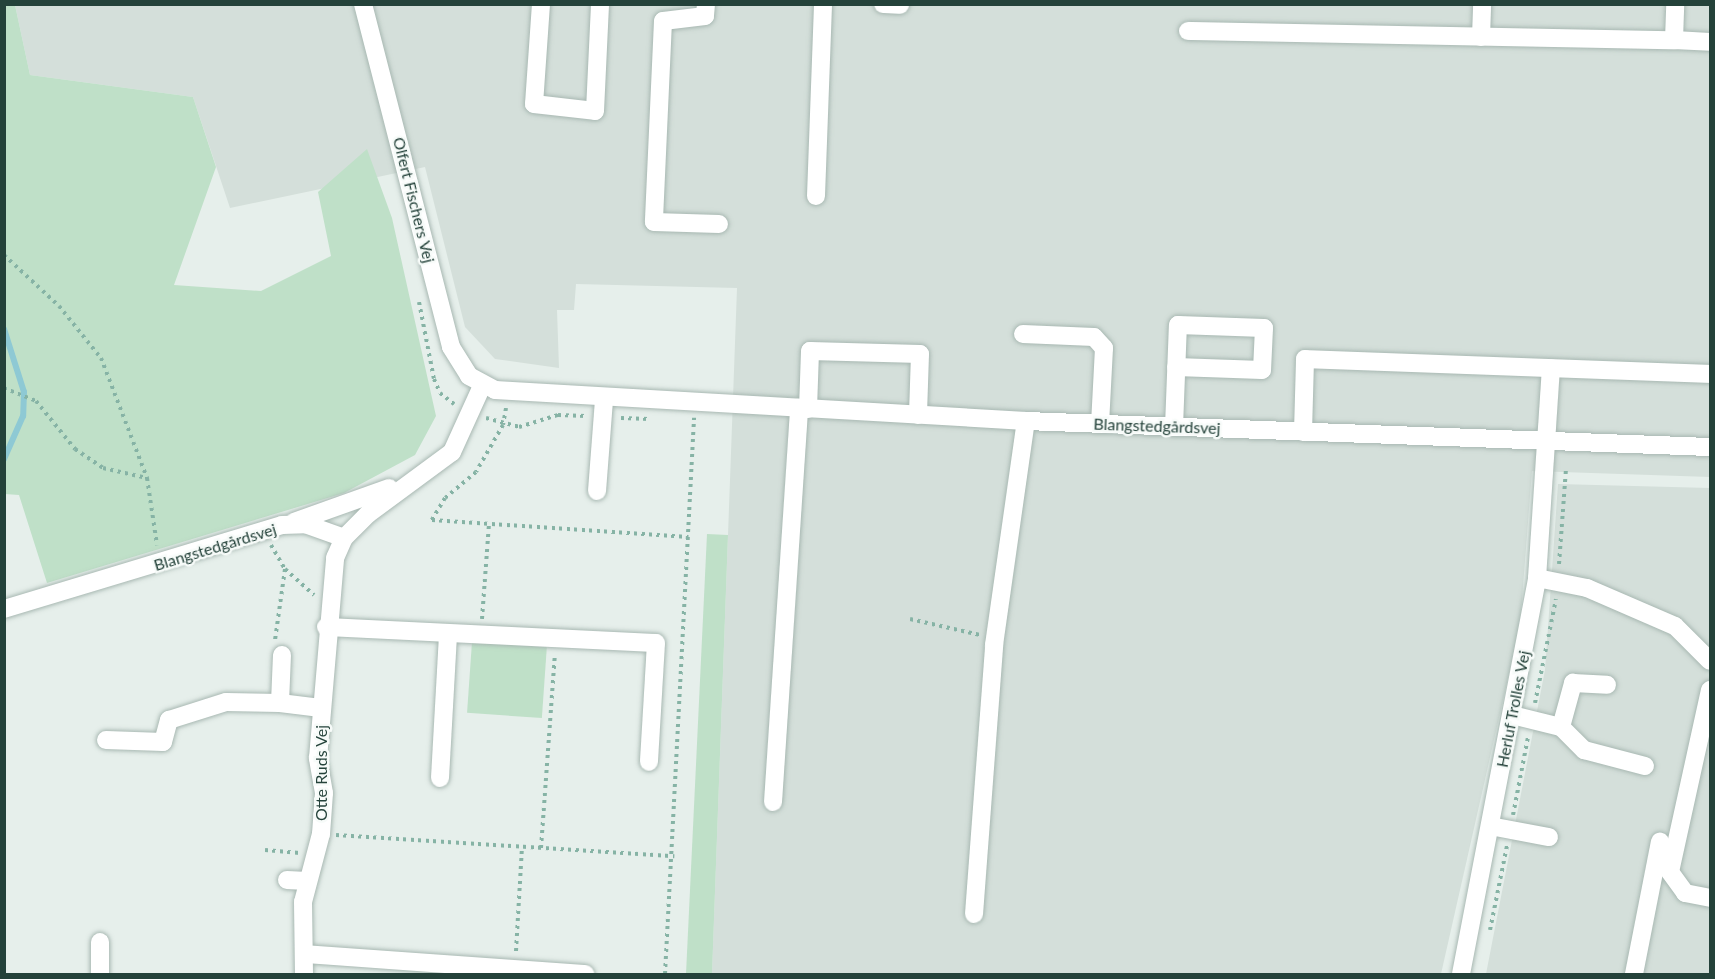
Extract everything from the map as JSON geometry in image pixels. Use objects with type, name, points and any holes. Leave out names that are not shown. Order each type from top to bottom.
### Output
[{"type":"street","name":"Olfert Fischers Vej","points":[[363,4],[451,347],[461,367],[482,386]]},
{"type":"street","points":[[541,4],[534,105],[595,111],[600,4]]},
{"type":"street","points":[[706,4],[705,16],[663,21],[654,222],[719,224]]},
{"type":"street","points":[[816,196],[823,4]]},
{"type":"street","points":[[884,4],[900,5]]},
{"type":"street","points":[[1481,37],[1482,4]]},
{"type":"street","points":[[1674,40],[1675,4]]},
{"type":"street","points":[[1188,31],[1710,42]]},
{"type":"street","points":[[1174,427],[1176,367],[1178,325],[1264,328],[1262,370],[1176,367]]},
{"type":"street","points":[[1023,333],[1094,337],[1104,348],[1100,424]]},
{"type":"street","points":[[773,802],[810,351],[920,354],[918,415]]},
{"type":"street","points":[[1303,432],[1305,359],[1710,374]]},
{"type":"street","name":"Herluf Trolles Vej","points":[[1461,975],[1537,578],[1548,442],[1551,368]]},
{"type":"street","name":"Blangstedgårdsvej","points":[[482,386],[604,408],[695,401],[1026,421],[1710,447]]},
{"type":"street","points":[[344,538],[419,475],[452,452],[473,413],[482,386]]},
{"type":"street","points":[[597,491],[604,408]]},
{"type":"street","points":[[974,914],[995,639],[1026,421]]},
{"type":"street","points":[[273,528],[419,475]]},
{"type":"street","name":"Blangstedgårdsvej","points":[[4,609],[273,528],[305,524],[344,538]]},
{"type":"street","name":"Otte Ruds Vej","points":[[304,975],[307,882],[321,834],[321,708],[328,602],[344,538]]},
{"type":"street","points":[[1537,578],[1587,588],[1675,627],[1710,661]]},
{"type":"street","points":[[326,627],[656,643],[649,762]]},
{"type":"street","points":[[440,778],[448,633]]},
{"type":"street","points":[[280,703],[282,655]]},
{"type":"street","points":[[1561,727],[1573,683],[1607,685]]},
{"type":"street","points":[[1710,690],[1671,873],[1685,893],[1710,898]]},
{"type":"street","points":[[106,740],[163,742],[169,720],[226,702],[280,703],[321,708]]},
{"type":"street","points":[[1512,715],[1561,727],[1584,750],[1645,766]]},
{"type":"street","points":[[1490,826],[1549,837]]},
{"type":"street","points":[[1634,975],[1660,842]]},
{"type":"street","points":[[287,880],[307,882]]},
{"type":"street","points":[[100,942],[100,975]]},
{"type":"street","points":[[305,954],[427,970],[515,970],[585,975]]},
{"type":"path","points":[[4,255],[59,306],[101,358],[147,478],[159,564]]},
{"type":"path","points":[[416,290],[440,393],[473,413],[503,425],[519,427],[558,415],[604,408],[659,420]]},
{"type":"path","points":[[4,388],[36,401],[75,449],[103,468],[147,478]]},
{"type":"path","points":[[509,392],[503,425],[476,472],[446,498],[432,520],[688,537]]},
{"type":"path","points":[[663,974],[674,856],[695,401]]},
{"type":"path","points":[[682,421],[693,422]]},
{"type":"path","points":[[480,634],[489,524]]},
{"type":"path","points":[[273,528],[285,569],[274,647],[282,655]]},
{"type":"path","points":[[285,569],[328,602]]},
{"type":"path","points":[[910,619],[995,639]]},
{"type":"path","points":[[541,848],[556,638]]},
{"type":"path","points":[[321,834],[674,856]]},
{"type":"path","points":[[515,970],[522,847]]},
{"type":"path","points":[[265,850],[316,854]]},
{"type":"shaded area","points":[[15,5],[1710,5],[1710,477],[1532,471],[1520,625],[1441,974],[712,974],[737,288],[576,284],[574,310],[557,310],[559,368],[495,359],[465,327],[425,167],[230,208],[193,97],[30,75]]},
{"type":"shaded area","points":[[1558,484],[1710,488],[1710,974],[1486,974],[1545,670]]},
{"type":"green space","points":[[4,5],[15,5],[30,75],[193,97],[216,167],[174,285],[261,291],[331,256],[318,192],[367,149],[392,218],[436,416],[415,455],[344,493],[47,583],[19,495],[5,494]]},
{"type":"green space","points":[[707,534],[728,535],[712,974],[686,974]]},
{"type":"green space","points":[[472,642],[547,647],[542,718],[467,713]]},
{"type":"waterway","points":[[4,329],[24,392],[23,416],[4,459]]}]
